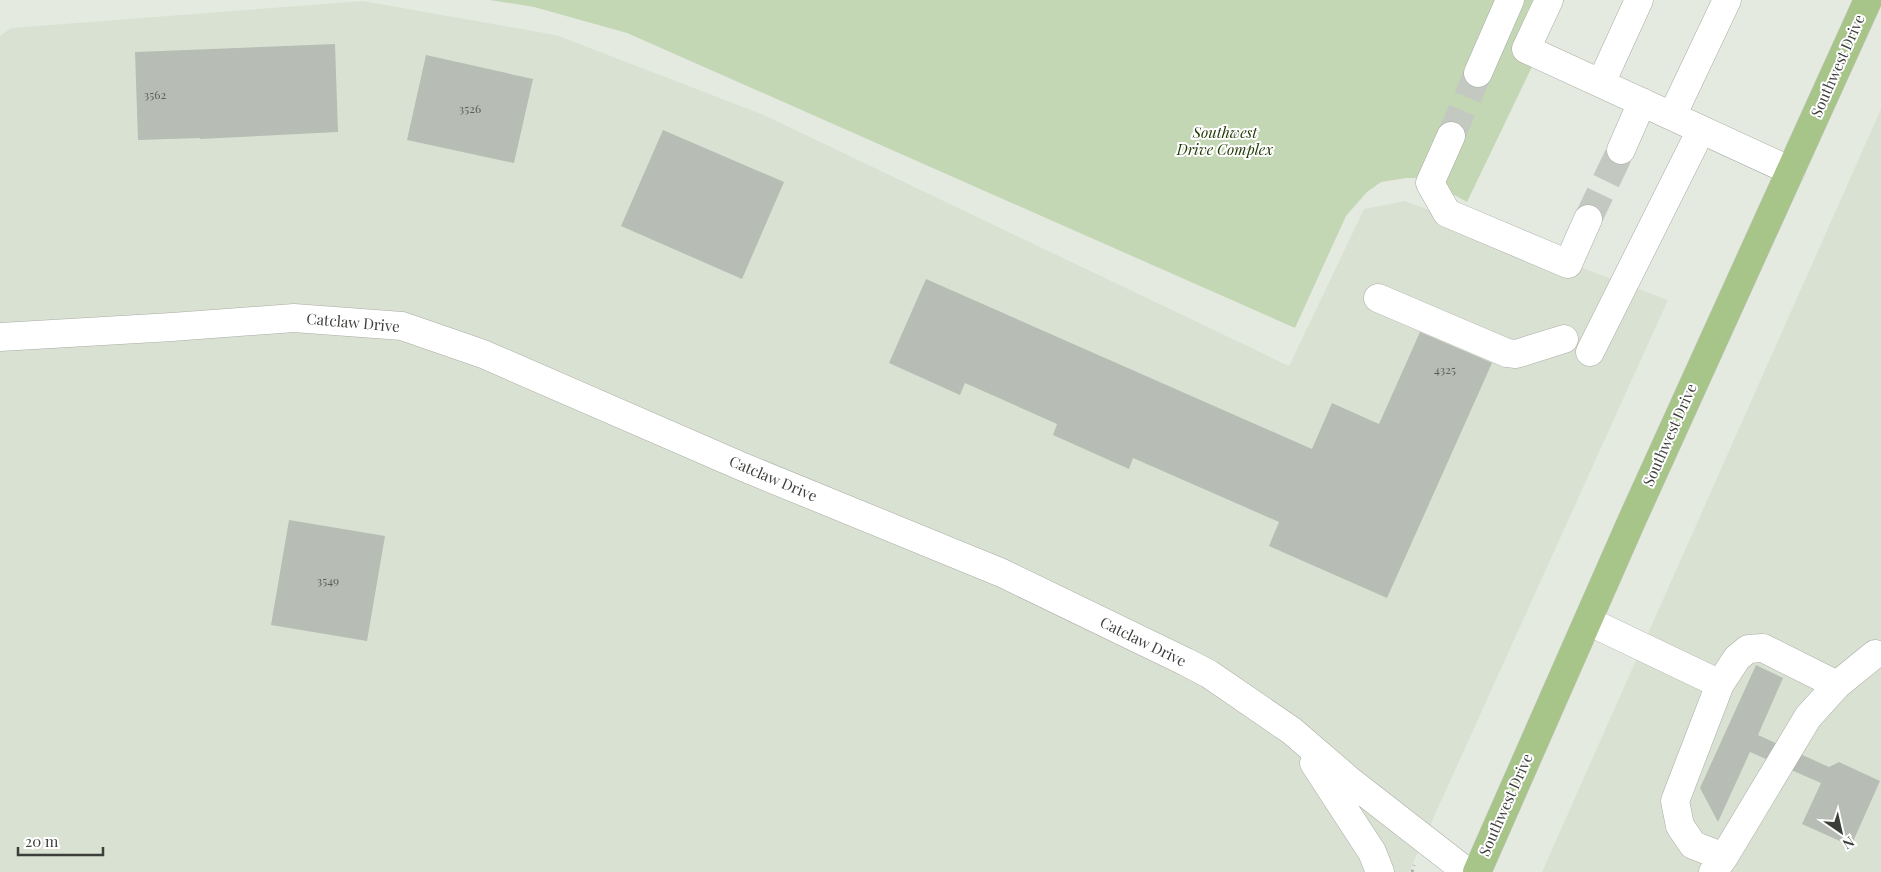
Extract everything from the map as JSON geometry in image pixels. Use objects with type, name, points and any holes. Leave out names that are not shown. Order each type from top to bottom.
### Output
[{"type":"main road","name":"Southwest Drive","points":[[1477,872],[1868,0]]},
{"type":"street","points":[[1478,73],[1510,0]]},
{"type":"street","points":[[1549,0],[1526,49],[1791,171]]},
{"type":"street","points":[[1601,83],[1639,0]]},
{"type":"street","points":[[1672,116],[1727,0]]},
{"type":"street","points":[[1621,150],[1642,102]]},
{"type":"street","points":[[1590,352],[1701,130]]},
{"type":"street","points":[[1451,136],[1430,183],[1447,213],[1568,264],[1588,219]]},
{"type":"street","points":[[1378,298],[1507,353],[1516,354],[1564,338]]},
{"type":"street","name":"Catclaw Drive","points":[[0,337],[294,318],[402,326],[483,354],[743,467],[1002,573],[1194,666],[1209,674],[1292,731],[1350,781],[1468,872]]},
{"type":"street","points":[[1588,621],[1720,684]]},
{"type":"street","points":[[1837,685],[1764,648],[1748,649],[1737,658],[1720,684],[1675,801],[1680,826],[1692,845],[1718,865],[1808,717],[1837,685],[1875,654]]},
{"type":"street","points":[[1292,731],[1372,852],[1380,872]]},
{"type":"shaded area","points":[[363,1],[556,35],[764,115],[1289,366],[1364,209],[1405,201],[1668,300],[1409,872],[0,872],[0,36],[11,28]]},
{"type":"shaded area","points":[[1881,109],[1881,872],[1542,872]]},
{"type":"green space","name":"Southwest Drive Complex","points":[[490,0],[1564,0],[1467,202],[1423,178],[1406,178],[1381,182],[1367,192],[1346,216],[1295,328],[627,33],[534,7]]},
{"type":"building","points":[[335,44],[338,132],[138,140],[135,52]]},
{"type":"building","points":[[426,55],[533,79],[514,163],[407,140]]},
{"type":"building","points":[[663,130],[784,182],[742,279],[621,226]]},
{"type":"building","points":[[926,279],[1312,449],[1332,403],[1379,424],[1420,332],[1492,363],[1387,598],[1269,546],[1279,522],[1133,458],[1129,469],[1053,435],[1057,424],[965,383],[960,395],[889,363]]},
{"type":"building","points":[[289,520],[385,536],[367,641],[271,625]]},
{"type":"building","points":[[1756,665],[1783,678],[1758,735],[1829,767],[1839,762],[1880,781],[1851,846],[1802,824],[1821,783],[1750,752],[1718,822],[1700,788]]},
{"type":"tunnel","points":[[1451,136],[1478,73]]},
{"type":"tunnel","points":[[1588,219],[1621,150]]}]
